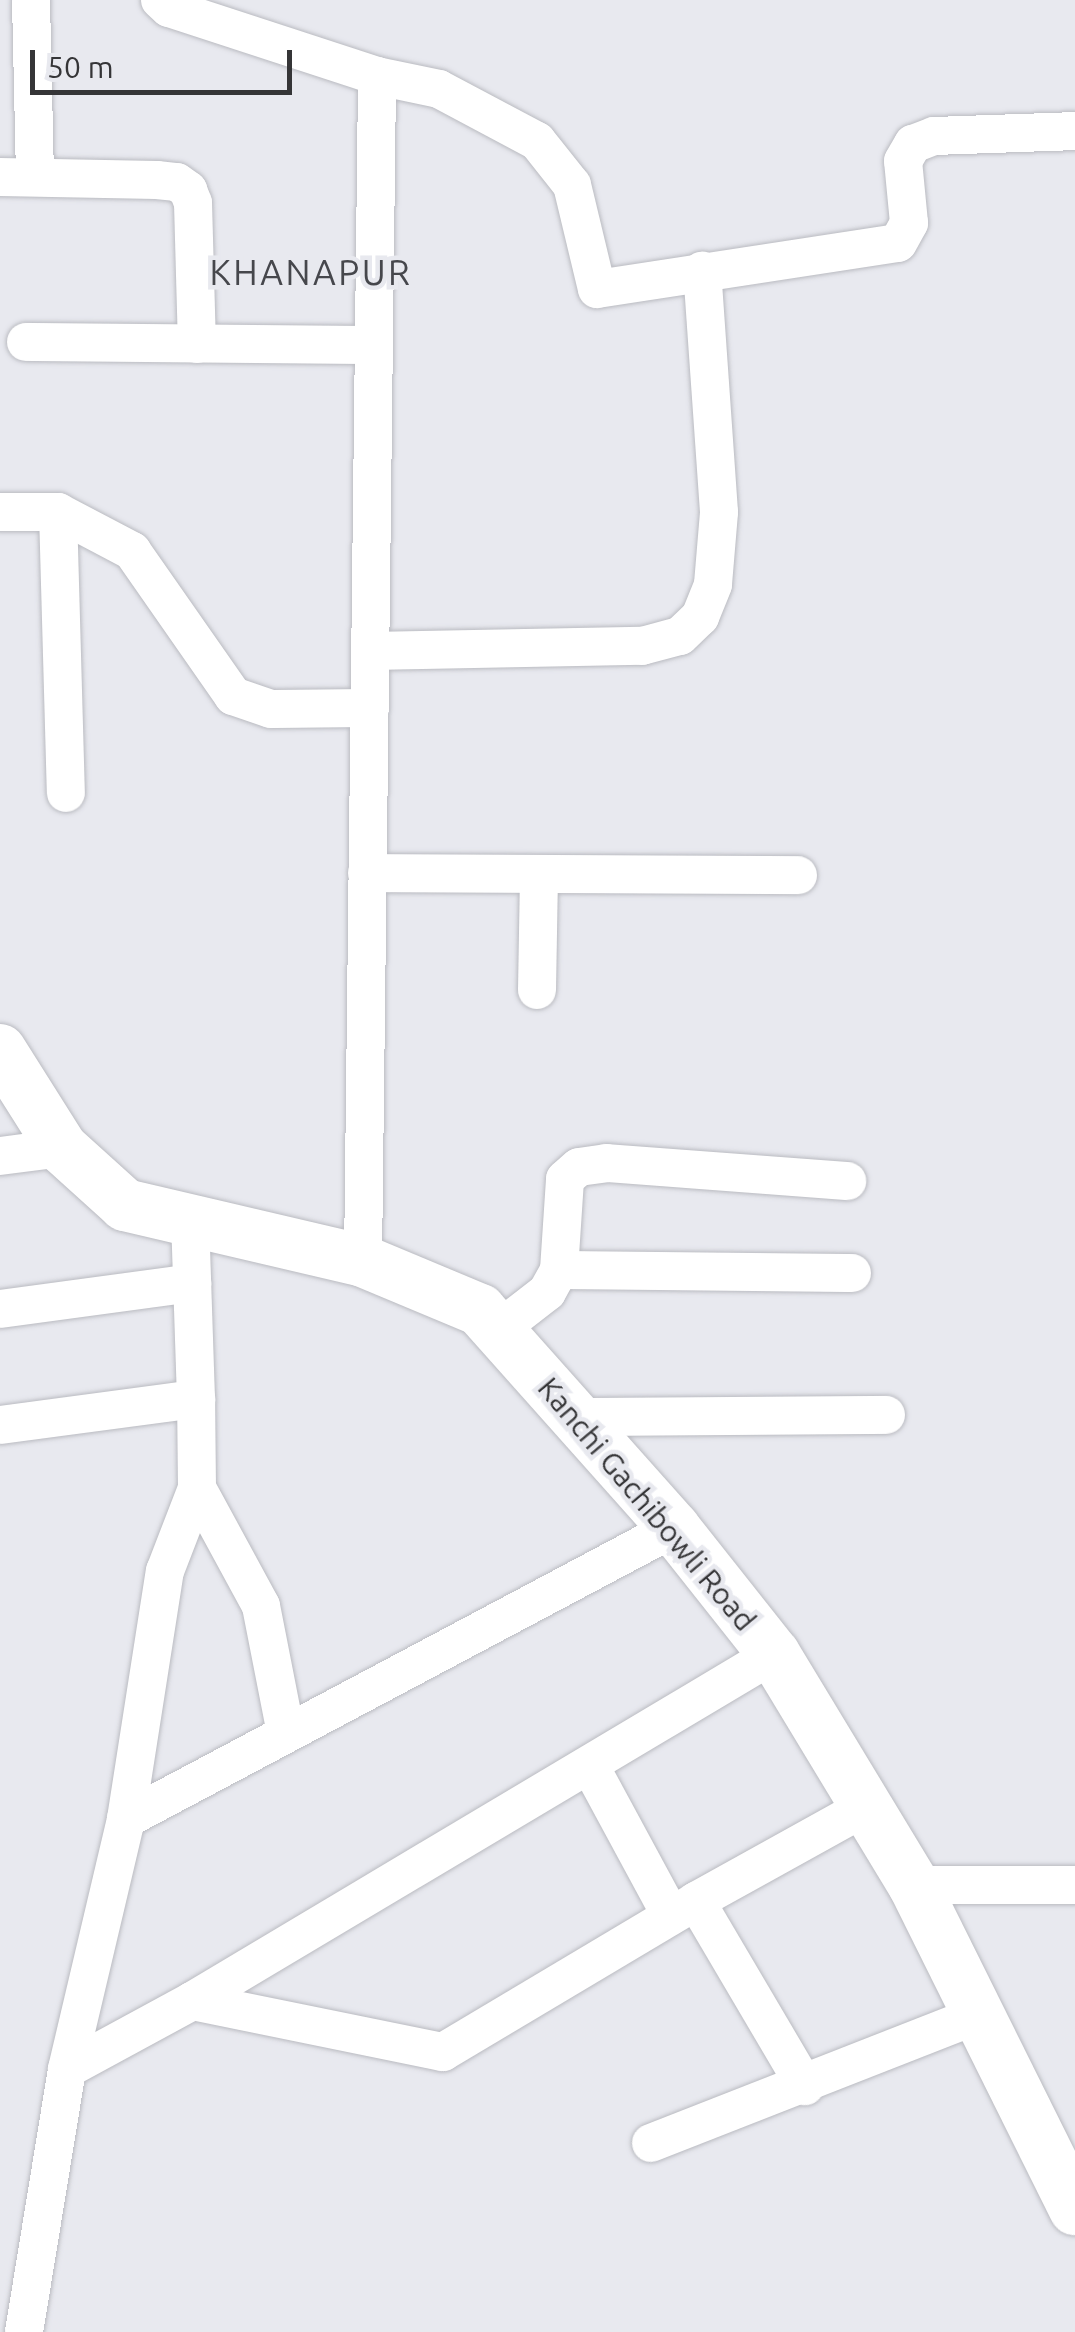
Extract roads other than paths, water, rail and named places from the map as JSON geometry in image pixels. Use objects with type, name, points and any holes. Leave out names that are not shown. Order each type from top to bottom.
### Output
[{"type":"main road","name":"Kanchi Gachibowli Road","points":[[0,1050],[62,1148],[125,1205],[190,1217],[362,1260],[480,1310],[674,1528],[774,1654],[914,1885],[1075,2209]]},
{"type":"street","points":[[31,0],[18,177],[157,180],[177,182],[188,190],[193,203],[197,344]]},
{"type":"street","points":[[160,0],[168,8],[376,76],[439,89],[538,141],[572,184],[597,289],[898,243],[909,224],[903,161],[913,144],[934,136],[1075,131]]},
{"type":"street","points":[[362,1260],[376,76]]},
{"type":"street","points":[[370,651],[642,646],[680,636],[700,617],[713,584],[719,512],[702,271]]},
{"type":"street","points":[[26,342],[374,344]]},
{"type":"street","points":[[0,512],[58,512],[132,551],[233,696],[271,710],[370,708]]},
{"type":"street","points":[[58,512],[66,793]]},
{"type":"street","points":[[367,873],[538,877],[798,875]]},
{"type":"street","points":[[537,990],[538,877]]},
{"type":"street","points":[[0,1156],[62,1148]]},
{"type":"street","points":[[498,1330],[547,1292],[559,1270],[565,1178],[579,1167],[607,1163],[847,1181]]},
{"type":"street","points":[[24,2332],[66,2069],[126,1819],[165,1571],[197,1488],[190,1217]]},
{"type":"street","points":[[559,1270],[852,1273]]},
{"type":"street","points":[[0,1309],[192,1284]]},
{"type":"street","points":[[0,1425],[196,1398]]},
{"type":"street","points":[[575,1417],[886,1415]]},
{"type":"street","points":[[197,1488],[261,1606],[286,1734]]},
{"type":"street","points":[[126,1819],[674,1528]]},
{"type":"street","points":[[66,2069],[192,2002],[774,1654]]},
{"type":"street","points":[[590,1766],[806,2086]]},
{"type":"street","points":[[192,2002],[443,2052],[683,1909],[864,1808]]},
{"type":"street","points":[[914,1885],[1075,1885]]},
{"type":"street","points":[[650,2143],[806,2086],[981,2014]]},
{"type":"district","name":"KHANAPUR","points":[[311,272]]}]
